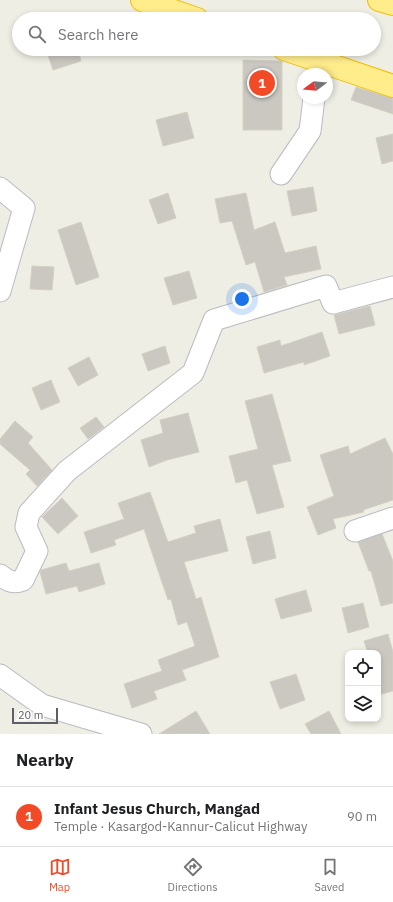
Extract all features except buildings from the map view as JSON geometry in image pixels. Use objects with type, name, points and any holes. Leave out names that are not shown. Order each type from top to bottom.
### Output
[{"type":"highway","points":[[142,0],[177,12]]},
{"type":"highway","points":[[379,0],[393,4]]},
{"type":"highway","points":[[297,56],[318,68]]},
{"type":"highway","points":[[333,72],[393,86]]},
{"type":"street","points":[[281,174],[310,131],[313,104]]},
{"type":"street","points":[[0,188],[24,208],[0,291]]},
{"type":"street","points":[[0,575],[9,582],[23,580],[37,551],[26,527],[29,514],[67,471],[193,374],[214,320],[326,286],[333,303],[393,287]]},
{"type":"street","points":[[355,531],[393,518]]},
{"type":"street","points":[[0,675],[42,705],[141,734]]},
{"type":"place","name":"Infant Jesus Church, Mangad","points":[[262,83]]}]
